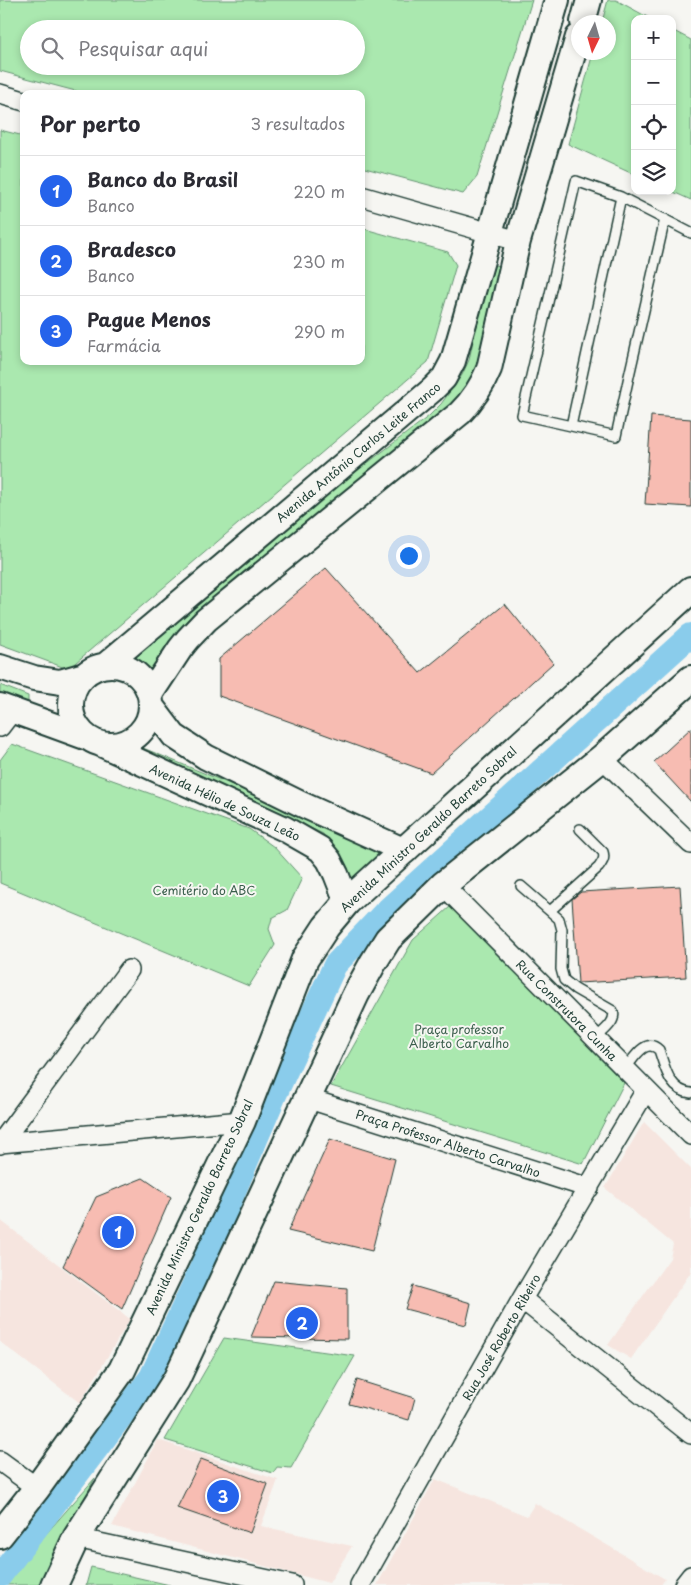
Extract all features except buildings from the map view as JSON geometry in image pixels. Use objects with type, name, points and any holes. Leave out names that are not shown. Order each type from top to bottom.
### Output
[{"type":"main road","name":"Avenida Ministro Geraldo Barreto Sobral","points":[[0,1535],[37,1488],[122,1370],[242,1121],[305,959],[326,927],[347,902],[691,590]]},
{"type":"main road","points":[[54,1585],[76,1538],[176,1380],[306,1098],[356,994],[388,939],[443,885],[602,758],[691,679]]},
{"type":"street","name":"Avenida Antônio Carlos Leite Franco","points":[[82,676],[93,668],[107,664],[424,397],[444,378],[453,361],[557,0]]},
{"type":"street","points":[[585,15],[589,0]]},
{"type":"street","points":[[82,676],[74,688],[70,702],[72,716],[78,728],[95,741],[116,745],[129,741],[141,733],[149,721],[151,700],[188,638],[206,620],[473,400],[483,384],[489,369],[518,241],[571,60]]},
{"type":"street","points":[[0,94],[20,100]]},
{"type":"street","points":[[365,197],[518,241]]},
{"type":"street","points":[[107,664],[121,665],[134,671],[144,681],[151,700],[174,736],[206,757],[301,804],[405,851]]},
{"type":"street","points":[[0,667],[34,678],[60,682],[82,676]]},
{"type":"street","name":"Avenida Hélio de Souza Leão","points":[[4,715],[95,741],[285,828],[320,849],[329,860],[347,902]]},
{"type":"street","points":[[602,758],[691,844]]},
{"type":"street","name":"Rua Construtora Cunha","points":[[443,885],[691,1135]]},
{"type":"street","points":[[0,1143],[129,970]]},
{"type":"street","name":"Rua José Roberto Ribeiro","points":[[360,1585],[522,1299],[646,1090]]},
{"type":"street","name":"Praça Professor Alberto Carvalho","points":[[306,1098],[589,1188]]},
{"type":"street","points":[[0,1143],[242,1121]]},
{"type":"street","points":[[522,1299],[691,1434]]},
{"type":"street","points":[[0,1461],[37,1488]]},
{"type":"street","points":[[76,1538],[292,1585]]},
{"type":"street","points":[[684,1585],[691,1576]]},
{"type":"lane","points":[[665,219],[628,376],[616,436],[522,415],[576,181],[621,197],[665,219],[691,233]]},
{"type":"lane","points":[[571,426],[621,197]]},
{"type":"lane","points":[[550,912],[603,861],[603,852],[580,829]]},
{"type":"lane","points":[[521,886],[559,918],[561,924],[561,969],[564,980],[568,985],[614,1011],[614,1020],[595,1039]]},
{"type":"lane","points":[[625,1069],[642,1048],[649,1045],[655,1047],[659,1050],[671,1081],[682,1092],[691,1093]]},
{"type":"shaded area","points":[[644,1122],[691,1169],[691,1272],[631,1359],[608,1345],[670,1258],[673,1244],[605,1188]]},
{"type":"shaded area","points":[[0,1220],[130,1319],[80,1403],[0,1342]]},
{"type":"shaded area","points":[[158,1440],[278,1480],[261,1526],[352,1546],[329,1583],[112,1526]]},
{"type":"shaded area","points":[[435,1479],[527,1516],[535,1503],[665,1579],[661,1585],[377,1585]]},
{"type":"green space","points":[[0,0],[532,0],[477,177],[463,194],[365,168],[365,90],[72,90],[0,71]]},
{"type":"green space","points":[[608,0],[616,0],[644,15],[631,15],[631,173],[568,144],[591,60],[616,60],[616,15],[604,15]]},
{"type":"green space","points":[[676,32],[691,40],[691,200],[676,193]]},
{"type":"green space","points":[[0,130],[20,135],[20,365],[365,365],[365,229],[448,252],[456,265],[428,362],[68,669],[0,644]]},
{"type":"green space","points":[[489,264],[505,267],[470,393],[198,617],[155,683],[122,661],[289,523],[429,416],[441,404],[462,375],[469,360]]},
{"type":"green space","points":[[0,685],[28,696],[28,707],[0,697]]},
{"type":"green space","name":"Cemitério do ABC","points":[[12,744],[249,829],[274,847],[302,878],[287,910],[272,918],[269,929],[275,945],[249,986],[0,883],[0,760]]},
{"type":"green space","points":[[143,748],[395,852],[357,886],[323,834],[264,806],[139,757]]},
{"type":"green space","name":"Praça professor Alberto Carvalho","points":[[451,906],[624,1083],[583,1164],[331,1086],[413,940]]},
{"type":"green space","points":[[224,1338],[355,1356],[291,1468],[277,1467],[273,1473],[165,1440]]},
{"type":"green space","points":[[95,1478],[39,1585],[1,1585],[2,1584]]},
{"type":"green space","points":[[91,1567],[170,1585],[86,1585]]},
{"type":"waterway","points":[[0,1576],[151,1377],[200,1271],[274,1097],[335,965],[384,913],[691,635]]},
{"type":"place","name":"Banco do Brasil","points":[[118,1232]]},
{"type":"place","name":"Bradesco","points":[[302,1323]]},
{"type":"place","name":"Pague Menos","points":[[223,1496]]}]
